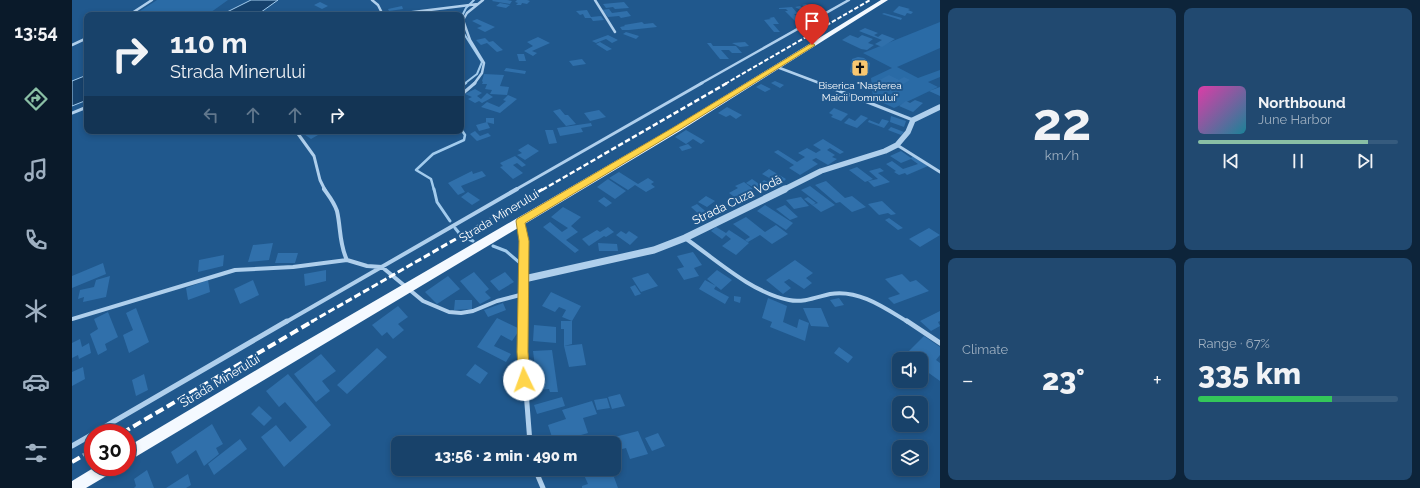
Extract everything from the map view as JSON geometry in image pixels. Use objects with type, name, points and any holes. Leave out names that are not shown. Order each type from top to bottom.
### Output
[{"type":"main road","name":"Strada Minerului","points":[[136,451],[676,129],[885,0]]},
{"type":"main road","points":[[73,488],[93,476]]},
{"type":"street","points":[[134,12],[152,0]]},
{"type":"street","points":[[372,0],[378,5],[382,12]]},
{"type":"street","points":[[464,18],[467,13],[483,0]]},
{"type":"street","points":[[595,0],[615,32]]},
{"type":"street","name":"Strada Minerului","points":[[110,424],[849,0]]},
{"type":"street","points":[[412,12],[478,4]]},
{"type":"street","points":[[464,23],[470,40],[484,63],[480,78],[464,93]]},
{"type":"street","points":[[72,45],[84,39]]},
{"type":"street","points":[[777,66],[913,120],[940,107]]},
{"type":"street","points":[[72,113],[84,108]]},
{"type":"street","name":"Strada Cuza Vodă","points":[[524,279],[654,250],[685,238],[821,171],[885,151],[897,145],[908,132],[913,120]]},
{"type":"street","points":[[298,134],[314,156],[324,188],[334,202],[338,217],[342,251],[347,260]]},
{"type":"street","points":[[897,145],[940,172]]},
{"type":"street","points":[[520,221],[524,241],[523,352],[529,436]]},
{"type":"street","points":[[685,238],[758,288],[775,296],[794,302],[845,293],[856,295],[865,298],[906,321],[940,343]]},
{"type":"street","points":[[72,319],[235,270],[293,267],[347,260],[366,266],[382,267],[423,300],[436,308],[461,313],[473,311],[497,301],[524,294]]},
{"type":"street","name":"Strada Minerului","points":[[72,446],[84,439]]},
{"type":"street","points":[[538,476],[543,488]]},
{"type":"shaded area","points":[[157,0],[228,0],[211,12],[139,12]]},
{"type":"shaded area","points":[[251,0],[278,0],[261,12],[227,12]]},
{"type":"shaded area","points":[[940,22],[940,48],[897,67],[918,78],[940,70],[940,77],[928,82],[938,87],[894,108],[873,98],[871,78],[892,68],[863,53]]},
{"type":"shaded area","points":[[84,76],[84,101],[72,106],[72,81]]},
{"type":"building","points":[[517,0],[530,1],[527,4],[522,3],[521,5],[516,5],[518,3],[515,2]]},
{"type":"building","points":[[492,1],[512,1],[510,4]]},
{"type":"building","points":[[320,2],[328,6],[322,9],[314,5]]},
{"type":"building","points":[[624,2],[629,8],[606,8],[603,4]]},
{"type":"building","points":[[500,3],[510,5],[506,8],[496,6]]},
{"type":"building","points":[[806,4],[820,13],[816,13],[802,5]]},
{"type":"building","points":[[402,6],[403,9],[389,11],[388,9]]},
{"type":"building","points":[[800,6],[812,13],[807,13],[795,7]]},
{"type":"building","points":[[899,6],[910,9],[908,10],[913,12],[911,14],[907,13],[905,16],[893,12]]},
{"type":"building","points":[[792,7],[798,14],[794,14],[801,20],[795,21],[785,11],[788,11],[786,9],[779,9]]},
{"type":"building","points":[[609,9],[612,13],[627,11],[631,16],[621,18],[619,16],[608,17],[602,10]]},
{"type":"building","points":[[587,10],[591,17],[601,16],[604,20],[593,21],[591,18],[585,18],[583,14],[580,15],[576,11]]},
{"type":"building","points":[[884,13],[902,18],[901,20],[882,14]]},
{"type":"building","points":[[774,17],[779,24],[773,24],[780,32],[774,32],[764,20]]},
{"type":"building","points":[[477,19],[495,27],[485,32],[477,28],[482,26],[472,21]]},
{"type":"building","points":[[642,22],[644,24],[653,23],[657,27],[622,30],[620,27],[625,26],[624,25]]},
{"type":"building","points":[[865,28],[878,33],[874,35],[878,37],[882,34],[895,39],[882,47],[875,44],[882,40],[859,31]]},
{"type":"building","points":[[626,32],[639,36],[636,39],[623,34]]},
{"type":"building","points":[[608,35],[618,40],[612,43],[606,39],[596,43],[592,41]]},
{"type":"building","points":[[850,35],[858,38],[862,35],[873,39],[868,43],[874,45],[867,50],[861,49],[842,40]]},
{"type":"building","points":[[538,37],[550,43],[532,51],[537,53],[533,56],[524,51],[533,46],[527,42]]},
{"type":"building","points":[[485,38],[489,42],[493,41],[503,50],[497,52],[487,43],[481,45],[476,40]]},
{"type":"building","points":[[600,42],[612,49],[607,51],[596,44]]},
{"type":"building","points":[[745,42],[749,46],[740,47],[732,43]]},
{"type":"building","points":[[707,43],[711,43],[713,46],[736,46],[742,53],[732,53],[729,50],[721,50],[729,59],[720,59]]},
{"type":"building","points":[[517,54],[524,54],[526,61],[519,61]]},
{"type":"building","name":"Biserica \"Nașterea Maicii Domnului\"","points":[[858,57],[864,58],[870,63],[868,75],[850,72],[852,59]]},
{"type":"building","points":[[582,59],[586,64],[573,66],[569,61]]},
{"type":"building","points":[[506,68],[526,71],[525,74],[504,71]]},
{"type":"building","points":[[484,74],[504,75],[500,86],[509,87],[507,95],[490,94],[492,90],[485,89],[487,84],[482,84]]},
{"type":"building","points":[[889,75],[899,80],[904,77],[910,80],[891,91],[874,83]]},
{"type":"building","points":[[775,81],[784,85],[780,88],[771,83]]},
{"type":"building","points":[[761,84],[771,89],[765,92],[756,87]]},
{"type":"building","points":[[940,87],[940,96],[929,91]]},
{"type":"building","points":[[475,89],[482,93],[477,96],[481,99],[487,93],[493,97],[482,103],[479,101],[475,103],[468,99],[472,97],[465,94]]},
{"type":"building","points":[[508,95],[517,99],[500,113],[481,107],[487,102],[499,107],[506,101],[503,100]]},
{"type":"building","points":[[915,100],[923,103],[913,112],[899,106],[906,101],[910,103]]},
{"type":"building","points":[[727,107],[742,115],[736,119],[730,115],[726,117],[718,113]]},
{"type":"building","points":[[834,108],[848,114],[841,121],[831,117],[833,115],[829,113]]},
{"type":"building","points":[[560,109],[576,124],[566,126],[553,111]]},
{"type":"building","points":[[599,110],[606,117],[590,121],[584,113]]},
{"type":"building","points":[[861,115],[868,118],[857,128],[844,123],[849,118],[855,121]]},
{"type":"building","points":[[891,116],[906,121],[904,127],[890,122]]},
{"type":"building","points":[[486,118],[494,118],[494,124],[486,122]]},
{"type":"building","points":[[882,119],[889,121],[884,128],[868,122],[869,120],[879,124]]},
{"type":"building","points":[[487,122],[490,128],[479,131],[476,125]]},
{"type":"building","points":[[591,123],[592,126],[581,128],[583,132],[560,136],[557,128]]},
{"type":"building","points":[[891,127],[904,132],[901,135],[888,130]]},
{"type":"building","points":[[545,130],[553,130],[557,143],[549,144]]},
{"type":"building","points":[[686,130],[705,141],[701,144],[693,139],[686,144],[675,137]]},
{"type":"building","points":[[475,131],[480,136],[488,133],[491,136],[477,141],[470,134]]},
{"type":"building","points":[[304,134],[318,135],[311,139]]},
{"type":"building","points":[[823,139],[844,152],[840,154],[830,148],[827,150],[835,155],[832,157],[837,159],[828,165],[816,158],[812,160],[818,164],[800,175],[789,168],[794,165],[774,152],[778,150],[797,162],[805,157],[798,153],[807,148],[816,153],[821,150],[813,145]]},
{"type":"building","points":[[528,144],[539,151],[525,160],[517,155],[522,153],[518,150]]},
{"type":"building","points":[[688,144],[692,148],[682,151],[679,147]]},
{"type":"building","points":[[901,151],[911,158],[913,156],[928,166],[907,175],[905,173],[899,175],[886,164],[892,161],[903,169],[918,164],[911,159],[901,163],[890,156]]},
{"type":"building","points":[[515,156],[526,165],[522,167],[517,163],[513,165],[523,173],[513,179],[500,167],[503,166],[500,163]]},
{"type":"building","points":[[857,167],[873,179],[865,182],[849,170]]},
{"type":"building","points":[[880,168],[884,171],[878,173],[890,182],[874,187],[868,181],[878,179],[869,171]]},
{"type":"building","points":[[769,169],[786,179],[782,183],[762,174]]},
{"type":"building","points":[[472,171],[473,174],[482,171],[486,176],[461,186],[465,192],[458,195],[448,183]]},
{"type":"building","points":[[619,172],[638,184],[648,178],[654,182],[651,184],[655,187],[646,192],[635,185],[628,190],[609,178]]},
{"type":"building","points":[[608,179],[626,191],[615,199],[597,187]]},
{"type":"building","points":[[752,179],[766,189],[761,192],[746,183]]},
{"type":"building","points":[[764,180],[777,187],[774,189],[762,182]]},
{"type":"building","points":[[826,181],[845,198],[852,196],[866,207],[852,212],[840,202],[836,203],[815,185]]},
{"type":"building","points":[[744,182],[753,189],[745,192],[753,198],[743,203],[729,193],[738,188],[735,186]]},
{"type":"building","points":[[810,186],[835,205],[821,212],[812,205],[818,203],[801,190]]},
{"type":"building","points":[[468,192],[480,200],[472,205],[461,197]]},
{"type":"building","points":[[706,196],[715,201],[707,207],[698,202]]},
{"type":"building","points":[[604,197],[612,203],[606,207],[598,201]]},
{"type":"building","points":[[801,197],[809,206],[794,209],[786,200]]},
{"type":"building","points":[[808,197],[816,203],[812,205],[804,199]]},
{"type":"building","points":[[882,201],[896,214],[891,215],[888,213],[879,215],[868,204]]},
{"type":"building","points":[[697,204],[710,215],[703,218],[691,207]]},
{"type":"building","points":[[765,205],[793,223],[786,230],[757,211]]},
{"type":"building","points":[[785,205],[798,217],[790,220],[776,209]]},
{"type":"building","points":[[563,207],[581,217],[571,226],[578,232],[566,240],[579,250],[575,253],[543,227],[550,222],[562,232],[568,228],[551,217]]},
{"type":"building","points":[[746,217],[765,232],[776,225],[788,234],[772,244],[760,235],[748,242],[745,240],[750,237],[733,224]]},
{"type":"building","points":[[889,218],[903,228],[898,230],[885,220]]},
{"type":"building","points":[[608,227],[614,232],[606,237],[604,236],[589,246],[582,239],[597,230],[600,232]]},
{"type":"building","points":[[716,227],[726,233],[729,230],[749,243],[736,255],[722,246],[731,239],[726,235],[722,239],[711,231]]},
{"type":"building","points":[[929,228],[940,235],[920,247],[909,239]]},
{"type":"building","points":[[621,231],[626,234],[629,231],[638,237],[630,245],[616,235]]},
{"type":"building","points":[[273,243],[269,260],[248,262],[253,245]]},
{"type":"building","points":[[598,243],[617,244],[618,251],[599,251]]},
{"type":"building","points":[[693,252],[702,265],[694,268],[699,276],[684,280],[677,269],[684,267],[677,256]]},
{"type":"building","points":[[278,253],[298,253],[295,263],[275,263]]},
{"type":"building","points":[[224,255],[223,266],[198,272],[199,260]]},
{"type":"building","points":[[795,260],[813,273],[806,278],[812,283],[804,289],[789,279],[784,282],[791,288],[783,294],[766,280]]},
{"type":"building","points":[[103,263],[106,274],[72,288],[72,276]]},
{"type":"building","points":[[326,270],[326,281],[305,286],[304,274]]},
{"type":"building","points":[[717,270],[732,280],[721,290],[707,279]]},
{"type":"building","points":[[474,272],[489,289],[485,292],[491,298],[480,304],[460,281]]},
{"type":"building","points":[[505,272],[514,282],[499,291],[490,281]]},
{"type":"building","points":[[648,273],[658,286],[641,292],[632,278]]},
{"type":"building","points":[[902,274],[910,282],[916,280],[929,291],[894,304],[888,298],[900,294],[885,279]]},
{"type":"building","points":[[110,276],[106,297],[83,302],[84,297],[78,299],[80,290],[94,287],[96,280]]},
{"type":"building","points":[[448,276],[460,289],[437,304],[425,292]]},
{"type":"building","points":[[208,280],[210,292],[188,300],[186,288]]},
{"type":"building","points":[[253,280],[259,295],[240,304],[234,289]]},
{"type":"building","points":[[705,280],[716,286],[714,289],[729,297],[725,304],[699,289]]},
{"type":"building","points":[[635,285],[641,294],[635,296],[630,287]]},
{"type":"building","points":[[551,292],[581,306],[572,321],[562,317],[566,310],[559,307],[555,312],[542,306]]},
{"type":"building","points":[[734,296],[741,297],[740,303],[734,301]]},
{"type":"building","points":[[768,298],[787,306],[783,322],[797,328],[799,319],[809,323],[805,341],[770,327],[772,322],[762,318]]},
{"type":"building","points":[[839,298],[844,305],[835,307],[830,300]]},
{"type":"building","points":[[455,300],[472,300],[472,309],[454,310]]},
{"type":"building","points":[[503,303],[506,310],[488,317],[484,310]]},
{"type":"building","points":[[398,306],[408,317],[398,324],[404,330],[393,339],[387,332],[382,336],[372,325]]},
{"type":"building","points":[[136,308],[149,342],[129,353],[123,335],[133,330],[126,313]]},
{"type":"building","points":[[803,308],[821,308],[829,327],[811,326]]},
{"type":"building","points":[[940,311],[940,321],[938,322],[940,326],[931,331],[920,321]]},
{"type":"building","points":[[108,312],[118,337],[105,344],[107,350],[98,355],[90,334],[98,329],[94,319]]},
{"type":"building","points":[[497,318],[520,329],[512,341],[501,335],[494,346],[511,354],[506,362],[477,347]]},
{"type":"building","points":[[561,321],[572,321],[572,344],[564,346],[564,329],[561,329]]},
{"type":"building","points":[[534,325],[556,327],[556,343],[533,341]]},
{"type":"building","points":[[924,336],[940,347],[940,355],[936,360],[940,363],[940,381],[928,372],[928,352],[908,352]]},
{"type":"building","points":[[80,339],[82,347],[89,343],[91,353],[79,359],[78,355],[72,358],[72,343]]},
{"type":"building","points":[[582,344],[586,365],[569,367],[564,346]]},
{"type":"building","points":[[839,347],[853,357],[848,363],[834,353]]},
{"type":"building","points":[[377,348],[387,357],[347,394],[337,385]]},
{"type":"building","points":[[552,350],[558,392],[550,392],[549,389],[538,390],[533,351]]},
{"type":"building","points":[[321,354],[336,371],[322,381],[330,391],[316,402],[294,374]]},
{"type":"building","points":[[475,364],[488,373],[480,384],[466,375]]},
{"type":"building","points":[[83,367],[85,379],[72,386],[72,372]]},
{"type":"building","points":[[144,374],[148,390],[136,396],[132,380]]},
{"type":"building","points":[[288,374],[331,425],[284,467],[261,437],[276,425],[290,442],[307,427],[285,402],[279,407],[266,391]]},
{"type":"building","points":[[620,394],[625,406],[612,409],[608,397]]},
{"type":"building","points":[[562,397],[565,406],[537,414],[534,405]]},
{"type":"building","points":[[607,398],[610,408],[597,410],[594,400]]},
{"type":"building","points":[[592,401],[597,414],[583,418],[588,433],[578,436],[552,436],[548,425],[566,419],[562,410]]},
{"type":"building","points":[[259,406],[272,418],[264,426],[251,414]]},
{"type":"building","points":[[212,424],[223,444],[216,448],[219,454],[204,466],[196,450],[177,464],[171,452]]},
{"type":"building","points":[[638,431],[648,454],[630,459],[626,448],[621,449],[621,436],[618,436]]},
{"type":"building","points":[[658,433],[665,446],[652,451],[645,438]]},
{"type":"building","points":[[240,439],[247,449],[214,475],[208,464]]},
{"type":"building","points":[[147,470],[154,488],[134,488],[136,486],[134,479]]},
{"type":"building","points":[[188,474],[191,485],[186,488],[166,488]]},
{"type":"building","points":[[584,476],[614,476],[618,488],[582,488],[582,486],[588,484]]},
{"type":"waterway","points":[[464,12],[474,0]]},
{"type":"waterway","points":[[464,34],[482,62],[477,74],[464,84]]},
{"type":"waterway","points":[[434,190],[431,179],[416,170],[433,154],[464,140],[464,134]]},
{"type":"waterway","points":[[434,189],[437,202],[450,221]]},
{"type":"waterway","points":[[455,228],[459,233]]},
{"type":"waterway","points":[[466,238],[473,241]]},
{"type":"waterway","points":[[493,246],[506,251],[520,263]]},
{"type":"railway","points":[[725,84],[870,0]]},
{"type":"railway","points":[[542,190],[727,83]]},
{"type":"railway","points":[[311,322],[543,189]]},
{"type":"railway","points":[[136,425],[313,321]]},
{"type":"railway","points":[[72,462],[84,455]]},
{"type":"place","name":"Biserica \"Nașterea Maicii Domnului\"","points":[[860,68]]},
{"type":"route","points":[[524,380],[524,241],[520,221],[676,129],[812,45]]}]
